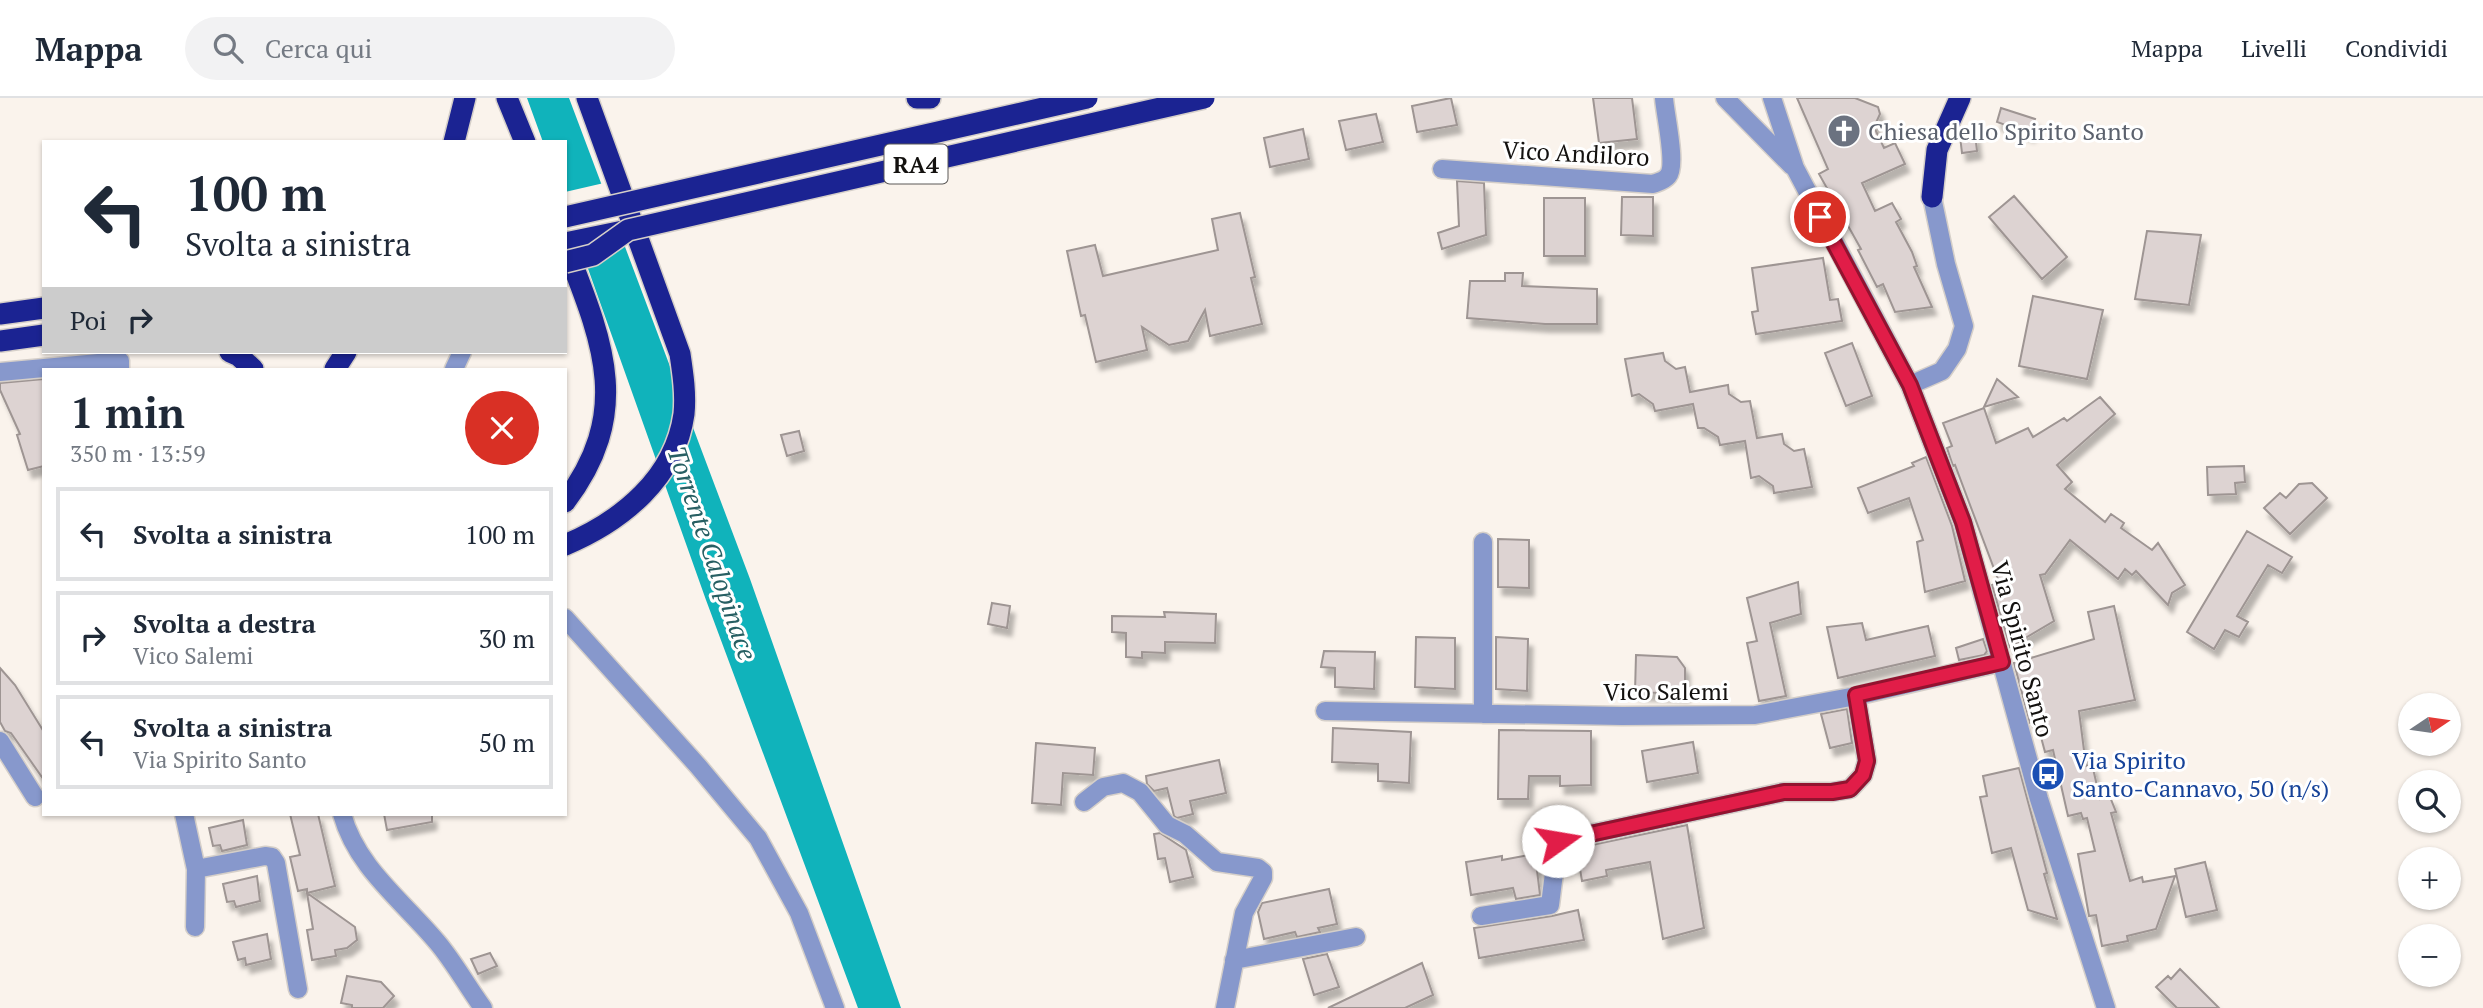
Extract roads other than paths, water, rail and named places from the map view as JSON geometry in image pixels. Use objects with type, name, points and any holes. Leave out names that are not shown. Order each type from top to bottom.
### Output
[{"type":"highway","points":[[454,140],[465,98]]},
{"type":"highway","points":[[507,98],[524,140]]},
{"type":"highway","points":[[567,544],[615,517],[640,499],[656,482],[672,453],[684,414],[685,390],[680,354],[587,98]]},
{"type":"highway","points":[[917,98],[930,98]]},
{"type":"highway","name":"RA4","points":[[567,217],[1087,98]]},
{"type":"highway","name":"RA4","points":[[567,244],[1204,98]]},
{"type":"highway","points":[[1932,197],[1937,150],[1960,98]]},
{"type":"highway","points":[[567,262],[593,255],[628,230]]},
{"type":"highway","points":[[567,249],[589,309],[604,362],[606,412],[597,449],[571,495]]},
{"type":"highway","points":[[0,314],[42,308]]},
{"type":"highway","points":[[0,341],[42,335]]},
{"type":"highway","points":[[234,354],[252,368]]},
{"type":"street","name":"Vico Andiloro","points":[[1442,169],[1653,184],[1661,182],[1669,176],[1672,164],[1664,98]]},
{"type":"street","points":[[1726,98],[1794,168]]},
{"type":"street","points":[[1772,98],[1794,168]]},
{"type":"street","name":"Via Spirito Santo","points":[[1794,168],[1910,385],[1963,522],[2039,799],[2106,1008]]},
{"type":"street","points":[[1910,385],[1941,371],[1957,349],[1964,326],[1946,264],[1932,197]]},
{"type":"street","points":[[48,368],[120,362],[120,368]]},
{"type":"street","points":[[0,372],[42,368]]},
{"type":"street","points":[[1483,542],[1483,714]]},
{"type":"street","points":[[567,620],[698,766],[758,838],[799,913],[835,1008]]},
{"type":"street","name":"Vico Salemi","points":[[1325,711],[1755,715],[2002,662]]},
{"type":"street","points":[[1481,916],[1550,905],[1558,841],[1784,792],[1832,792],[1850,789],[1863,775],[1867,761],[1856,695]]},
{"type":"street","points":[[0,741],[36,797]]},
{"type":"street","points":[[1084,802],[1103,786],[1123,783],[1140,792],[1167,825],[1185,834],[1217,862],[1258,867],[1263,872],[1263,878],[1244,913],[1225,1008]]},
{"type":"street","points":[[184,816],[196,869],[194,928]]},
{"type":"street","points":[[343,816],[347,832],[361,858],[438,942],[483,1008]]},
{"type":"street","points":[[196,869],[272,857],[276,863],[298,989]]},
{"type":"street","points":[[1234,960],[1356,937]]},
{"type":"water","name":"Torrente Calopinace","points":[[527,98],[569,98],[750,579],[901,1008],[858,1008],[706,600],[567,210],[567,140],[542,140]]},
{"type":"place","name":"Chiesa dello Spirito Santo","points":[[1844,131]]},
{"type":"place","name":"Via Spirito Santo-Cannavo, 50 (n/s)","points":[[2048,774]]}]
